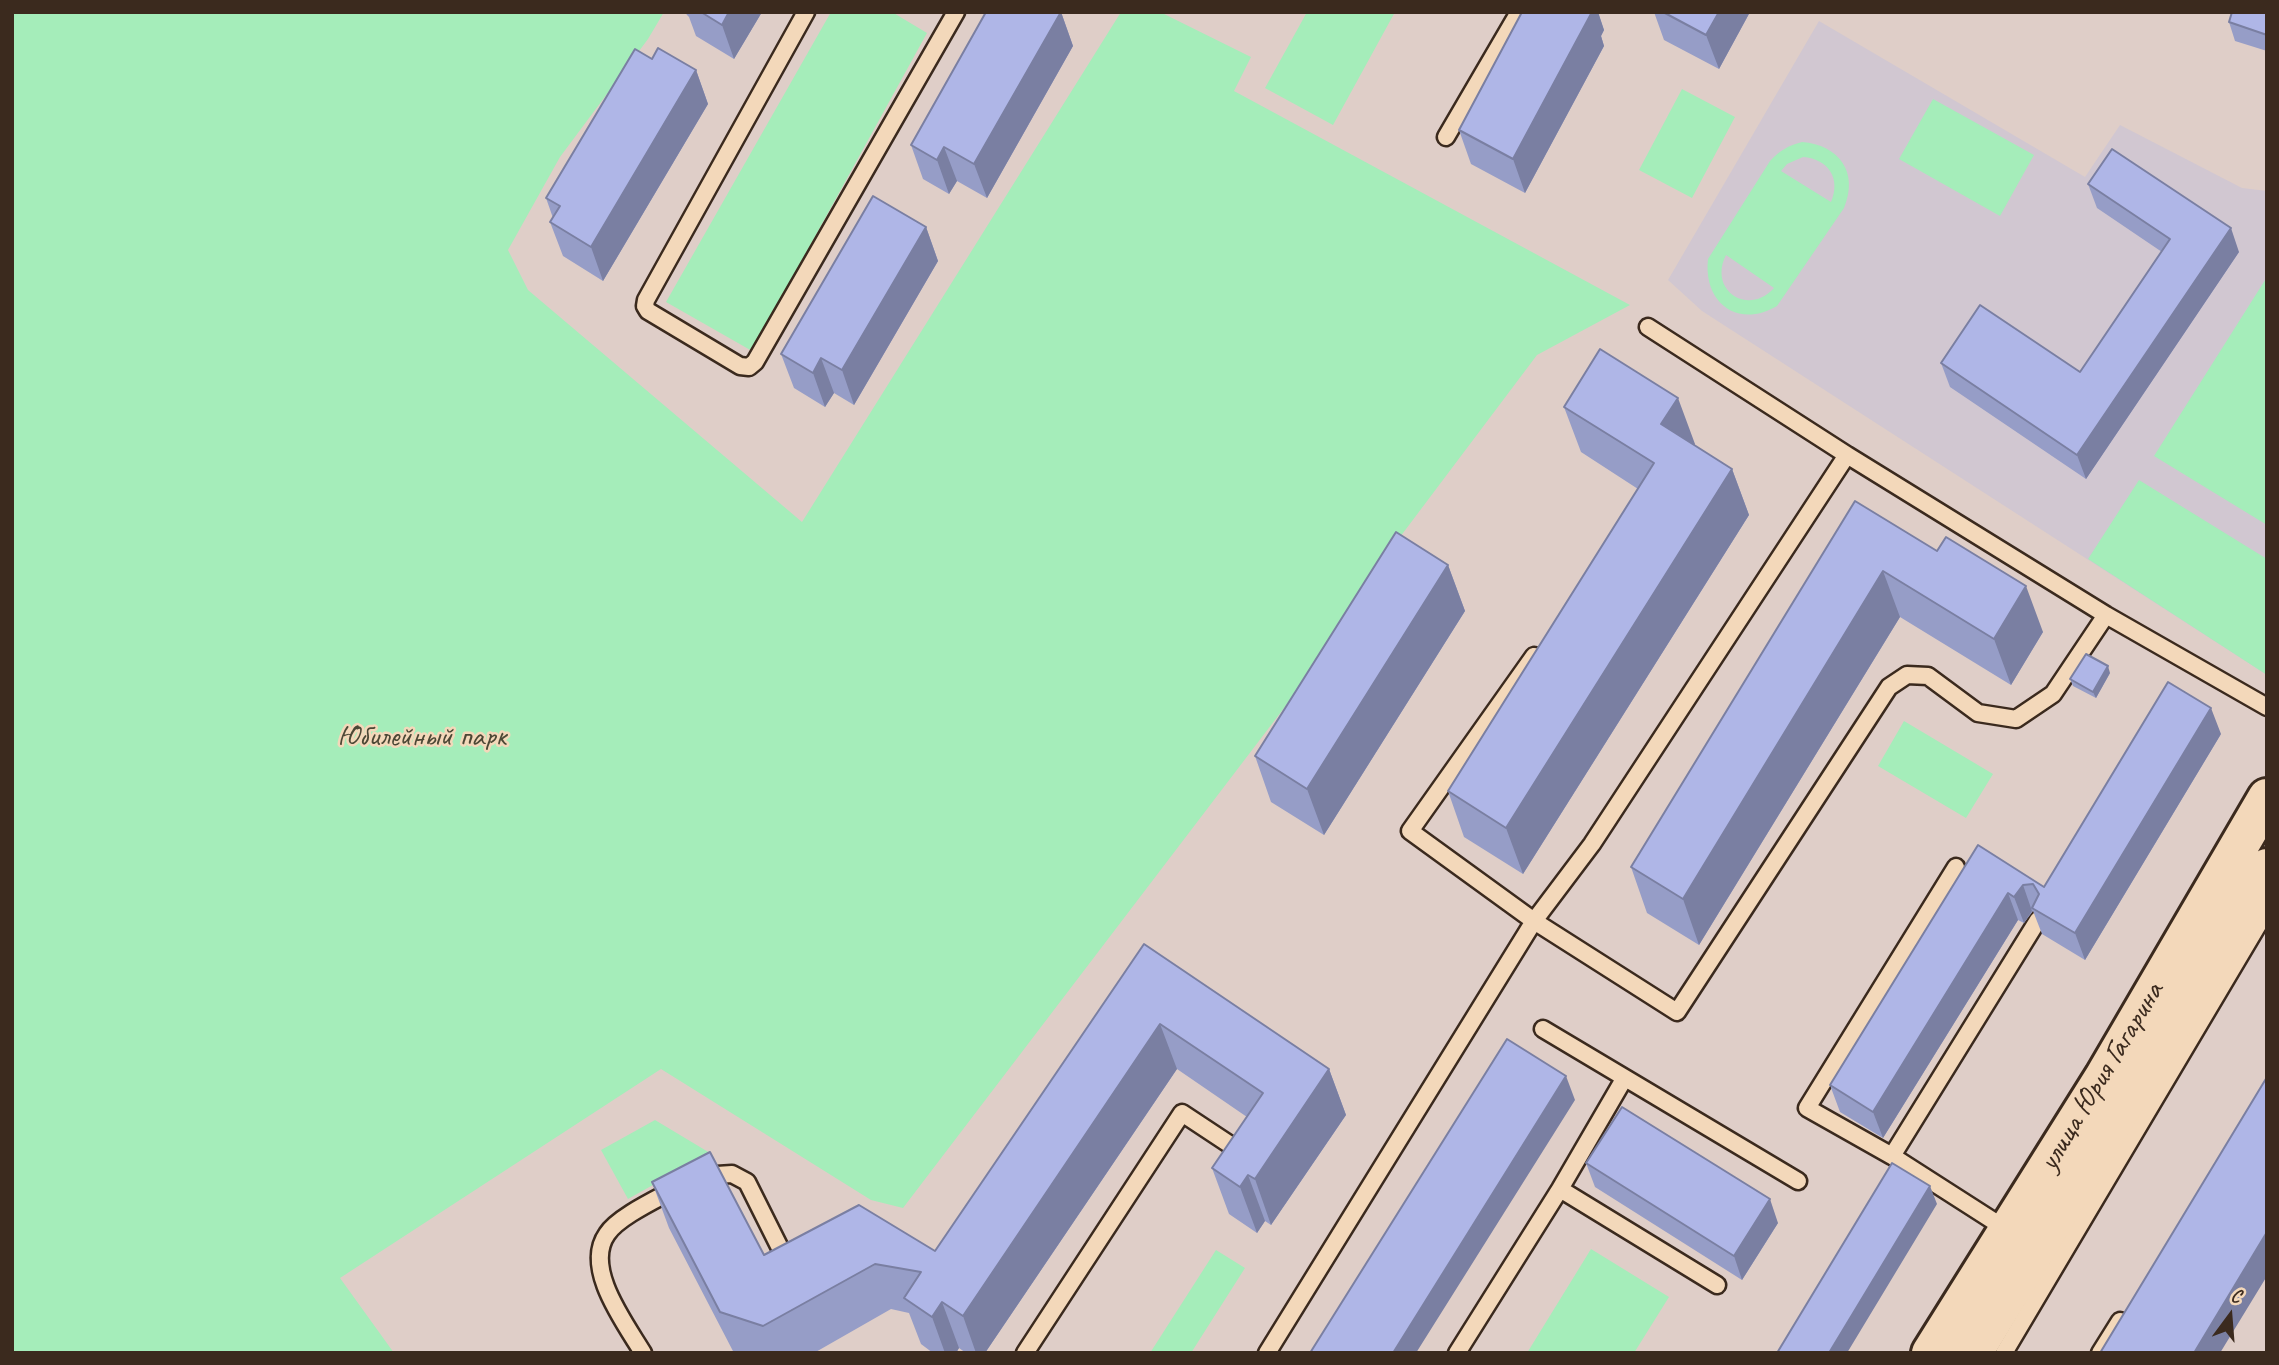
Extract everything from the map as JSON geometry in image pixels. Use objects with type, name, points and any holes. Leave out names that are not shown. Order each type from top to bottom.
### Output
[{"type":"main road","name":"улица Юрия Гагарина","points":[[1931,1353],[2104,1077],[2267,798]]},
{"type":"main road","name":"улица Юрия Гагарина","points":[[1985,1351],[2267,867]]},
{"type":"lane","points":[[806,12],[645,306],[648,311],[740,366],[749,367],[755,362],[956,12]]},
{"type":"lane","points":[[1446,137],[1519,12]]},
{"type":"lane","points":[[1648,327],[1847,455],[2106,615],[2267,707]]},
{"type":"lane","points":[[1268,1353],[1534,921],[1592,845],[1847,455]]},
{"type":"lane","points":[[1540,649],[1410,831],[1534,921],[1677,1012],[1889,687],[1907,675],[1928,676],[1978,713],[2016,719],[2053,694],[2106,615]]},
{"type":"lane","points":[[1956,867],[1807,1108],[1892,1156],[2008,1231]]},
{"type":"lane","points":[[1985,1351],[2267,910]]},
{"type":"lane","points":[[1892,1156],[2038,920]]},
{"type":"lane","points":[[1543,1029],[1798,1181]]},
{"type":"lane","points":[[1457,1353],[1625,1079]]},
{"type":"lane","points":[[1025,1353],[1182,1113],[1252,1159]]},
{"type":"lane","points":[[643,1353],[612,1302],[597,1256],[607,1233],[642,1206],[705,1175],[732,1174],[747,1182],[795,1277]]},
{"type":"lane","points":[[1560,1189],[1717,1285]]},
{"type":"lane","points":[[2100,1353],[2129,1305]]},
{"type":"shaded area","points":[[1819,21],[2085,177],[2120,125],[2242,188],[2267,191],[2267,675],[1702,311],[1668,280]]},
{"type":"green space","name":"Юбилейный парк","points":[[12,12],[664,12],[648,39],[560,157],[508,250],[528,290],[802,522],[1121,12],[1160,12],[1251,57],[1234,91],[1630,305],[1537,355],[1397,541],[1390,569],[903,1208],[871,1200],[661,1069],[340,1278],[394,1353],[12,1353]]},
{"type":"green space","points":[[831,12],[892,12],[927,33],[752,351],[666,302]]},
{"type":"green space","points":[[1307,12],[1395,12],[1333,125],[1265,88]]},
{"type":"green space","points":[[1682,89],[1735,117],[1692,198],[1639,170]]},
{"type":"green space","points":[[1933,99],[2034,155],[2000,216],[1899,159]]},
{"type":"green space","points":[[1802,142],[1826,149],[1842,163],[1849,183],[1844,208],[1777,306],[1749,315],[1737,313],[1726,308],[1711,288],[1708,259],[1770,161],[1781,151]],"holes":[[[1803,157],[1820,162],[1830,172],[1834,186],[1831,202],[1781,171],[1787,164]],[[1726,255],[1774,288],[1753,300],[1734,296],[1722,279]]]},
{"type":"green space","points":[[2267,277],[2267,525],[2154,456]]},
{"type":"green space","points":[[2139,480],[2267,559],[2267,675],[2088,559]]},
{"type":"green space","points":[[1904,721],[1993,774],[1966,818],[1878,766]]},
{"type":"green space","points":[[655,1120],[710,1153],[628,1199],[601,1150]]},
{"type":"green space","points":[[1591,1249],[1669,1297],[1634,1353],[1527,1353]]},
{"type":"green space","points":[[1216,1250],[1245,1268],[1191,1353],[1150,1353]]},
{"type":"building","points":[[701,12],[729,12],[722,25]]},
{"type":"building","points":[[986,12],[1061,12],[974,164],[944,147],[937,160],[911,145]]},
{"type":"building","points":[[1522,12],[1592,12],[1513,159],[1459,130]]},
{"type":"building","points":[[1663,12],[1719,12],[1706,35]]},
{"type":"building","points":[[2232,12],[2267,12],[2267,35],[2229,22]]},
{"type":"building","points":[[658,48],[696,70],[591,247],[550,222],[560,206],[546,198],[635,49],[652,59]]},
{"type":"building","points":[[2112,149],[2231,228],[2077,455],[1941,363],[1980,305],[2080,372],[2170,239],[2088,184]]},
{"type":"building","points":[[873,196],[926,227],[842,370],[821,358],[813,373],[781,354]]},
{"type":"building","points":[[1600,349],[1678,398],[1661,424],[1732,469],[1506,828],[1448,791],[1654,463],[1564,407]]},
{"type":"building","points":[[1855,501],[1937,551],[1946,537],[2026,586],[1994,639],[1883,571],[1683,899],[1631,867]]},
{"type":"building","points":[[1396,532],[1448,565],[1307,789],[1255,756]]},
{"type":"building","points":[[2086,654],[2108,666],[2093,692],[2070,679]]},
{"type":"building","points":[[2168,682],[2211,708],[2075,933],[2032,908],[2039,894],[2033,884],[2023,885],[2014,897],[2008,893],[1873,1112],[1830,1085],[1978,845],[2044,887]]},
{"type":"building","points":[[1144,944],[1329,1069],[1255,1179],[1248,1175],[1240,1187],[1212,1168],[1263,1093],[1160,1024],[963,1316],[942,1302],[932,1317],[904,1298],[921,1272],[875,1264],[763,1326],[720,1312],[652,1182],[710,1152],[764,1255],[859,1205],[935,1251]]},
{"type":"building","points":[[1507,1039],[1566,1076],[1393,1353],[1310,1353]]},
{"type":"building","points":[[2267,1077],[2267,1232],[2194,1353],[2100,1353]]},
{"type":"building","points":[[1622,1107],[1770,1199],[1734,1256],[1586,1163]]},
{"type":"building","points":[[1892,1163],[1930,1186],[1829,1353],[1777,1353]]}]
